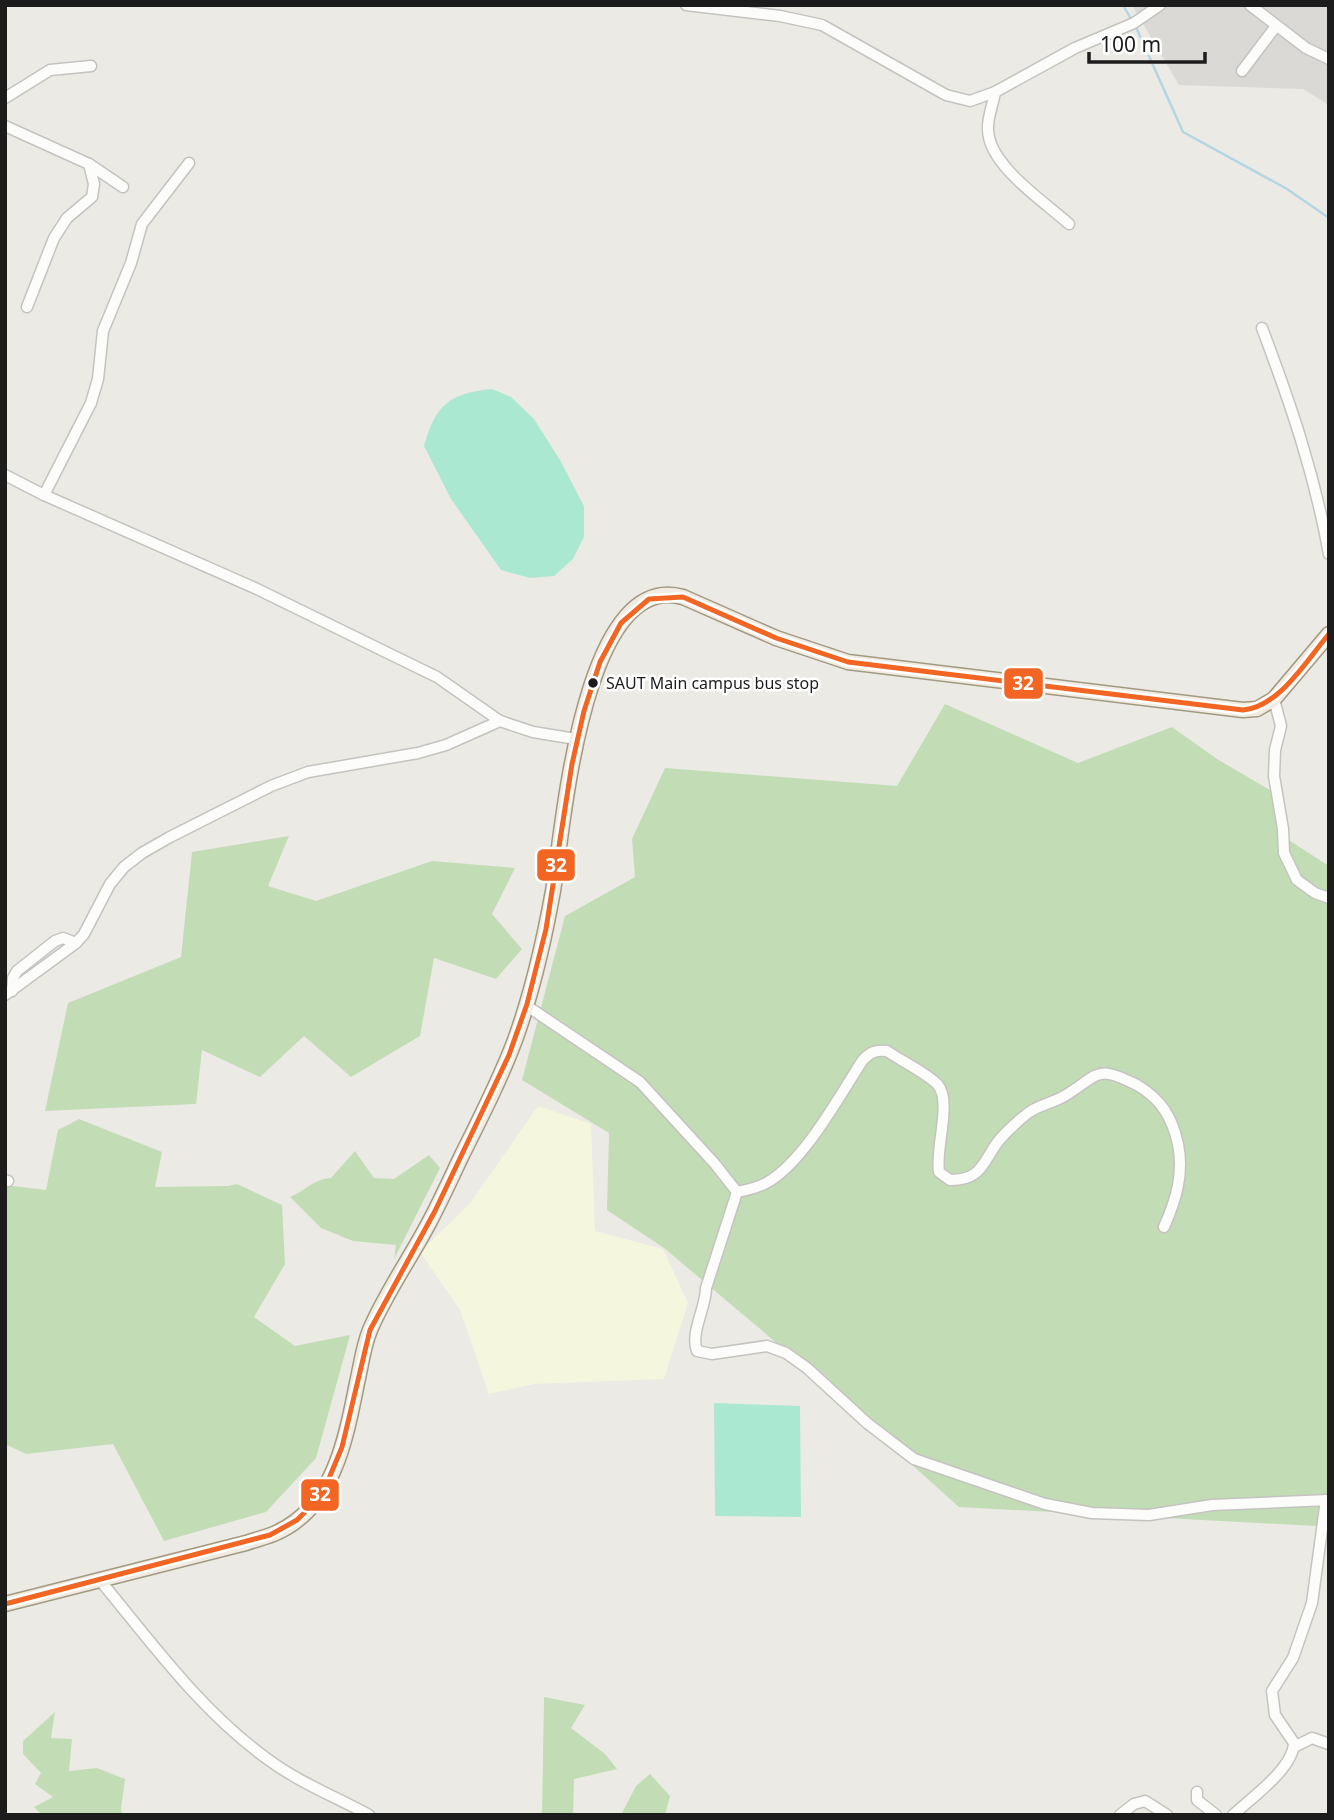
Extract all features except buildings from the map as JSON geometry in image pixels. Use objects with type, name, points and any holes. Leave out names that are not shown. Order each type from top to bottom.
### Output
[{"type":"main road","points":[[5,1604],[246,1543],[278,1532],[303,1515],[320,1495],[335,1469],[346,1435],[365,1347],[373,1324],[432,1217],[498,1082],[527,1006],[552,893],[576,739],[598,669],[615,632],[638,604],[649,598],[673,594],[695,601],[776,638],[848,662],[1242,710],[1257,709],[1274,699],[1329,634]]},
{"type":"street","points":[[686,5],[780,16],[822,25],[946,95],[970,102],[995,92],[1076,48],[1134,23],[1160,5]]},
{"type":"street","points":[[1250,5],[1306,48],[1329,60]]},
{"type":"street","points":[[1242,71],[1276,26]]},
{"type":"street","points":[[5,98],[50,70],[91,66]]},
{"type":"street","points":[[995,92],[988,128],[994,148],[1010,173],[1069,224]]},
{"type":"street","points":[[5,126],[89,164],[123,187]]},
{"type":"street","points":[[44,495],[91,402],[98,379],[103,331],[131,263],[142,224],[189,163]]},
{"type":"street","points":[[27,307],[54,238],[67,218],[92,197],[94,184],[89,164]]},
{"type":"street","points":[[1262,328],[1310,464],[1329,554]]},
{"type":"street","points":[[8,480],[247,584],[437,677],[500,721],[533,732],[576,739]]},
{"type":"street","points":[[1274,699],[1281,726],[1275,750],[1274,776],[1283,829],[1283,853],[1297,880],[1315,893],[1329,898]]},
{"type":"street","points":[[9,993],[76,943],[84,934],[110,884],[124,867],[170,837],[271,786],[308,772],[418,753],[446,745],[500,721]]},
{"type":"street","points":[[9,993],[17,971],[59,939],[69,939],[76,943]]},
{"type":"street","points":[[40,954],[63,954]]},
{"type":"street","points":[[527,1006],[640,1082],[737,1192]]},
{"type":"street","points":[[737,1192],[754,1189],[785,1169],[807,1143],[862,1061],[878,1050],[887,1051],[937,1084],[943,1094],[937,1160],[939,1172],[950,1180],[965,1179],[978,1172],[997,1143],[1015,1123],[1044,1103],[1062,1098],[1099,1072],[1134,1084],[1154,1095],[1171,1118],[1180,1153],[1181,1176],[1175,1202],[1164,1227]]},
{"type":"street","points":[[737,1192],[706,1288],[706,1298],[695,1338],[697,1351],[712,1354],[767,1346],[786,1353],[807,1368],[867,1423],[914,1458],[1045,1504],[1092,1513],[1149,1515],[1212,1505],[1328,1500],[1312,1603],[1293,1658],[1272,1691],[1275,1715],[1292,1738],[1294,1747],[1289,1760],[1233,1815]]},
{"type":"street","points":[[99,1580],[224,1724],[267,1759],[298,1779],[369,1815]]},
{"type":"street","points":[[1294,1747],[1312,1738],[1329,1744]]},
{"type":"street","points":[[1197,1791],[1197,1800],[1216,1815]]},
{"type":"street","points":[[1120,1815],[1134,1804],[1145,1801],[1167,1815]]},
{"type":"street","points":[[1244,1804],[1251,1815]]},
{"type":"shaded area","points":[[1132,5],[1329,5],[1329,105],[1303,89],[1179,85]]},
{"type":"shaded area","points":[[538,1106],[591,1124],[595,1231],[663,1249],[688,1303],[664,1379],[534,1384],[489,1394],[460,1310],[420,1252],[471,1202]]},
{"type":"green space","points":[[492,389],[511,397],[534,419],[560,460],[584,506],[584,537],[573,559],[554,576],[530,578],[501,570],[451,499],[424,446],[433,420],[446,404],[465,394]]},
{"type":"green space","points":[[945,704],[1078,763],[1172,727],[1217,759],[1275,793],[1284,837],[1329,866],[1329,1523],[1316,1526],[959,1507],[766,1334],[664,1248],[607,1210],[609,1133],[522,1080],[565,916],[635,877],[632,839],[665,768],[897,786]]},
{"type":"green space","points":[[289,836],[268,886],[316,901],[432,861],[515,868],[492,914],[522,949],[496,979],[434,958],[420,1036],[351,1077],[304,1036],[260,1077],[202,1050],[196,1104],[45,1111],[68,1003],[181,957],[192,852]]},
{"type":"green space","points":[[79,1119],[162,1152],[155,1187],[237,1184],[282,1205],[285,1264],[254,1317],[295,1346],[350,1335],[316,1458],[266,1512],[164,1541],[113,1444],[26,1454],[5,1444],[5,1185],[46,1190],[58,1130]]},
{"type":"green space","points":[[355,1151],[374,1178],[394,1179],[429,1155],[440,1168],[394,1259],[396,1245],[353,1241],[321,1228],[290,1197],[314,1183],[331,1178]]},
{"type":"green space","points":[[714,1403],[800,1406],[801,1517],[715,1516]]},
{"type":"green space","points":[[544,1697],[585,1705],[571,1728],[605,1754],[617,1769],[574,1779],[573,1815],[542,1815]]},
{"type":"green space","points":[[55,1712],[51,1738],[72,1739],[69,1771],[97,1768],[125,1779],[122,1815],[42,1815],[34,1807],[53,1797],[35,1784],[41,1773],[23,1754],[23,1741]]},
{"type":"green space","points":[[650,1774],[670,1796],[665,1815],[621,1815],[636,1786]]},
{"type":"waterway","points":[[1123,5],[1131,19]]},
{"type":"waterway","points":[[1135,25],[1183,132],[1287,189],[1329,218]]},
{"type":"transit line","name":"32","points":[[5,1604],[270,1535],[297,1520],[325,1488],[342,1447],[370,1330],[435,1211],[509,1055],[527,1004],[546,929],[572,764],[584,711],[600,662],[621,623],[649,599],[683,597],[776,638],[848,662],[1243,710],[1256,707],[1280,692],[1329,634]]},
{"type":"place","name":"SAUT Main campus bus stop","points":[[593,683]]}]
